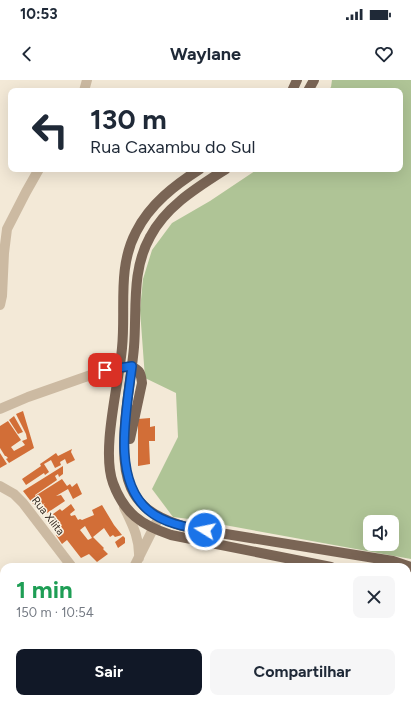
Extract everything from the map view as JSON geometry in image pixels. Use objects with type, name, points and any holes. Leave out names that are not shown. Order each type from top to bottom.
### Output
[{"type":"main road","points":[[196,172],[162,196],[143,220],[131,243],[126,259],[122,346],[109,453],[112,482],[120,500],[131,514],[141,522],[154,529],[171,535],[310,563]]},
{"type":"main road","points":[[222,172],[179,202],[162,218],[149,237],[143,255],[138,273],[135,294],[132,366],[141,374],[142,383],[135,411],[126,465],[132,489],[148,510],[159,518],[189,528],[399,563]]},
{"type":"street","points":[[0,305],[7,229],[37,172]]},
{"type":"street","points":[[0,408],[105,370],[132,366]]},
{"type":"street","name":"Rua Xilita","points":[[0,486],[14,494],[23,503],[69,563]]},
{"type":"street","points":[[120,500],[135,529],[139,542],[140,558]]},
{"type":"street","points":[[137,563],[159,518]]},
{"type":"green space","points":[[332,80],[411,80],[411,559],[367,551],[399,551],[399,515],[363,515],[363,550],[173,517],[152,489],[178,437],[176,393],[145,378],[140,310],[143,279],[152,250],[172,223],[210,201],[254,172],[403,172],[403,88],[330,88]]},
{"type":"building","points":[[23,411],[34,448],[9,463],[6,459],[8,458],[0,448],[0,426],[8,421],[21,440],[11,447],[14,451],[25,445],[22,441],[27,439],[26,434],[16,414]]},
{"type":"building","points":[[14,416],[23,432],[18,434],[9,420]]},
{"type":"building","points":[[150,418],[150,427],[155,426],[155,441],[149,441],[150,464],[138,466],[138,419]]},
{"type":"building","points":[[72,449],[71,452],[75,460],[67,464],[65,459],[60,462],[61,465],[55,468],[51,460],[44,464],[49,472],[45,475],[44,473],[26,485],[22,479],[41,466],[40,464],[56,453],[58,456]]},
{"type":"building","points":[[0,453],[7,464],[0,468]]},
{"type":"building","points":[[63,466],[63,474],[59,477],[58,474],[55,476],[57,480],[35,496],[62,479],[67,486],[70,484],[72,487],[77,483],[82,494],[73,499],[68,489],[56,496],[61,495],[65,501],[47,513],[43,505],[45,503],[36,508],[23,491]]},
{"type":"building","points":[[71,504],[75,510],[70,514],[71,516],[75,515],[78,520],[82,520],[94,515],[92,510],[102,505],[122,535],[115,537],[113,535],[110,537],[104,528],[93,537],[108,554],[97,562],[89,554],[81,558],[67,540],[62,544],[56,535],[64,531],[53,514],[60,509],[62,511]],"holes":[[[85,526],[92,538],[88,540],[80,530]]]},
{"type":"building","points":[[123,536],[125,538],[125,543],[118,548],[115,542]]},
{"type":"route","points":[[105,370],[132,366],[125,440],[127,472],[132,489],[148,510],[159,518],[189,528],[205,530]]}]
